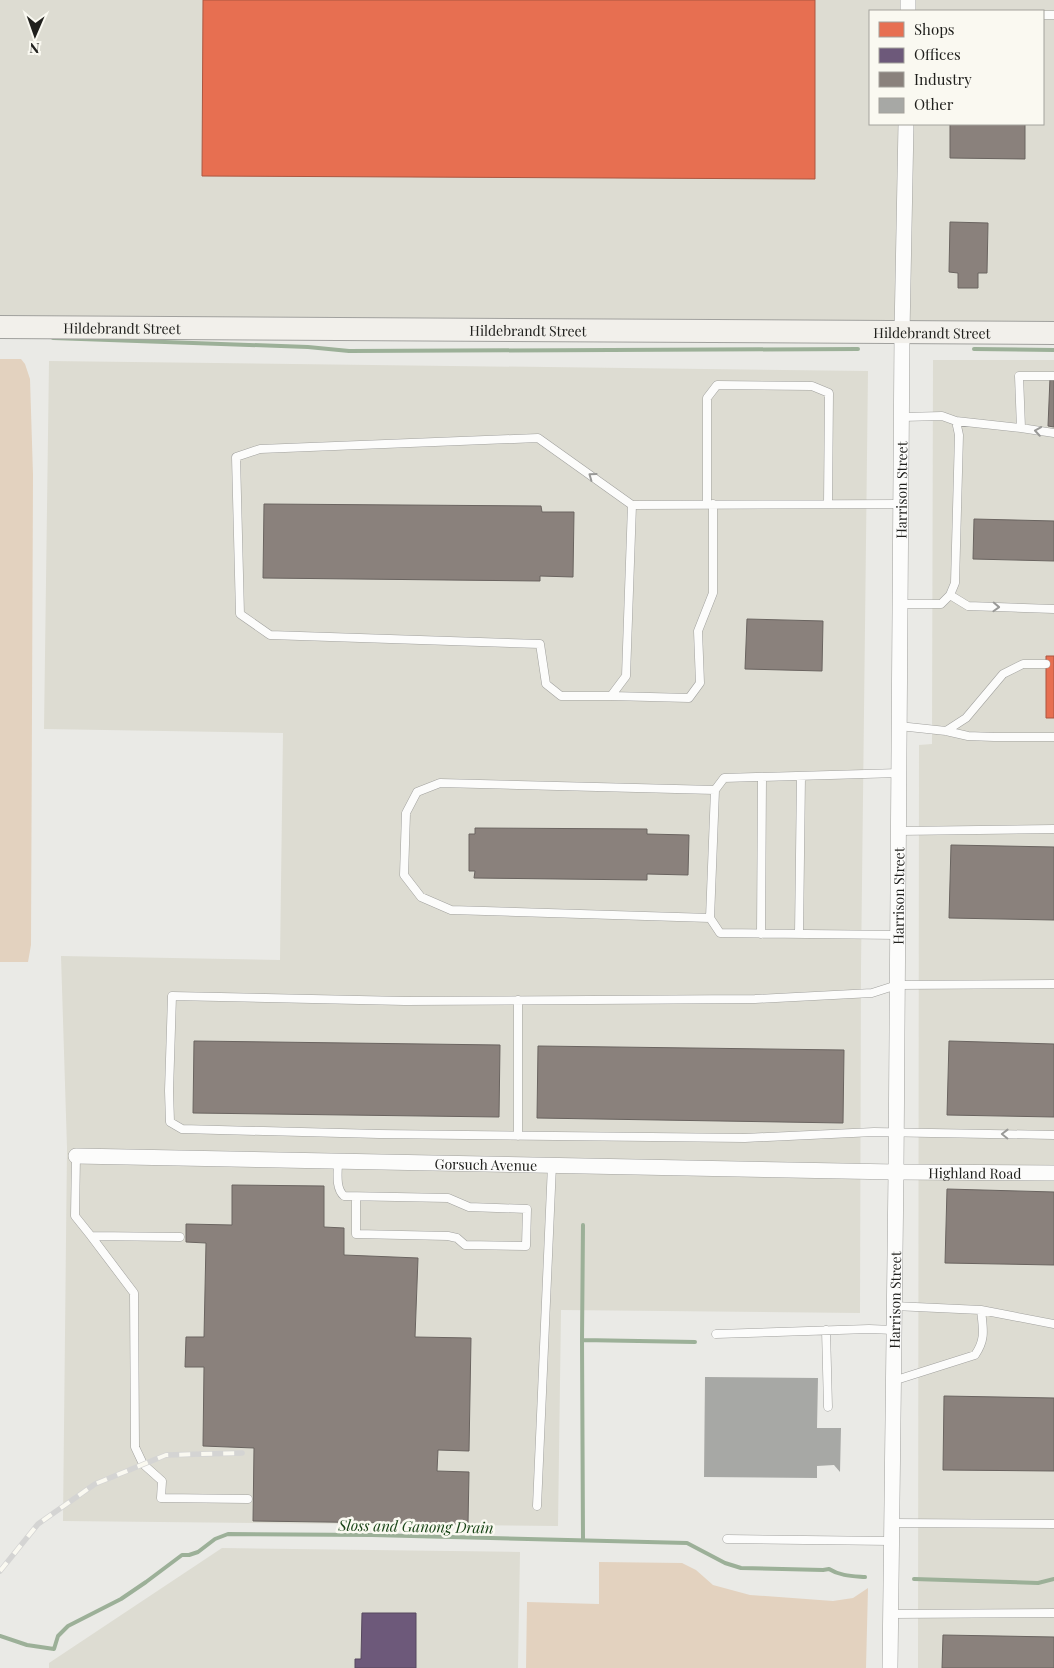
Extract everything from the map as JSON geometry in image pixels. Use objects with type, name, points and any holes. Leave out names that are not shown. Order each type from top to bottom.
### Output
[{"type":"street","name":"Harrison Street","points":[[890,1668],[898,985],[902,333],[906,125]]},
{"type":"street","name":"Hildebrandt Street","points":[[0,327],[1054,333]]},
{"type":"street","name":"Gorsuch Avenue","points":[[76,1156],[896,1172]]},
{"type":"street","name":"Highland Road","points":[[896,1172],[1054,1173]]},
{"type":"lane","points":[[1021,428],[1019,376],[1054,376]]},
{"type":"lane","points":[[828,504],[829,393],[812,386],[716,386],[707,398],[710,504],[713,593],[698,631],[700,683],[689,698],[562,696],[546,684],[540,644],[270,635],[240,614],[236,457],[260,448],[538,438],[632,505],[710,504],[828,504],[901,504]]},
{"type":"lane","points":[[902,417],[942,416],[956,421],[1054,433]]},
{"type":"lane","points":[[900,604],[941,604],[950,595],[955,583],[959,435],[956,421]]},
{"type":"lane","points":[[610,696],[626,676],[632,505]]},
{"type":"lane","points":[[950,595],[968,606],[1054,609]]},
{"type":"lane","points":[[946,730],[966,718],[1003,674],[1023,664],[1046,664]]},
{"type":"lane","points":[[899,726],[946,730],[968,736],[1054,737]]},
{"type":"lane","points":[[898,935],[720,933],[710,918],[715,790],[724,778],[899,773]]},
{"type":"lane","points":[[799,934],[801,776]]},
{"type":"lane","points":[[761,934],[762,777]]},
{"type":"lane","points":[[710,918],[451,910],[421,896],[404,875],[406,813],[417,792],[440,783],[715,790]]},
{"type":"lane","points":[[898,831],[1054,829]]},
{"type":"lane","points":[[1054,984],[898,985],[872,993],[755,999],[405,1001],[172,996],[169,1091],[170,1122],[182,1129],[518,1136],[745,1138],[896,1132],[1054,1135]]},
{"type":"lane","points":[[518,1000],[518,1136]]},
{"type":"lane","points":[[76,1156],[75,1216],[134,1293],[135,1447],[143,1464],[162,1481],[161,1498],[248,1499]]},
{"type":"lane","points":[[338,1161],[338,1188],[344,1196],[448,1198],[469,1207],[527,1209],[526,1246],[465,1244],[457,1238],[448,1236],[356,1234],[356,1197]]},
{"type":"lane","points":[[536,1506],[552,1165]]},
{"type":"lane","points":[[91,1236],[180,1237]]},
{"type":"lane","points":[[894,1306],[981,1310],[1054,1324]]},
{"type":"lane","points":[[893,1381],[975,1355],[982,1346],[984,1336],[981,1310]]},
{"type":"lane","points":[[716,1334],[826,1330],[894,1330]]},
{"type":"lane","points":[[826,1330],[828,1407]]},
{"type":"lane","points":[[892,1523],[1054,1524]]},
{"type":"lane","points":[[728,1539],[891,1541]]},
{"type":"lane","points":[[891,1614],[1054,1613]]},
{"type":"shaded area","points":[[0,0],[1054,0],[1054,327],[0,320]]},
{"type":"shaded area","points":[[0,359],[21,359],[25,364],[30,379],[33,475],[31,945],[28,962],[0,962]]},
{"type":"shaded area","points":[[933,360],[1054,360],[1054,1668],[918,1668],[919,745],[932,744]]},
{"type":"shaded area","points":[[49,361],[868,371],[861,968],[860,1313],[561,1310],[558,1526],[63,1521],[67,1148],[61,956],[280,960],[283,733],[44,729]]},
{"type":"shaded area","points":[[222,1548],[520,1552],[518,1668],[49,1668],[49,1663]]},
{"type":"shaded area","points":[[599,1562],[682,1563],[696,1570],[713,1585],[750,1595],[833,1601],[853,1598],[868,1588],[866,1668],[526,1668],[527,1602],[599,1604]]},
{"type":"building: Shops","points":[[203,0],[815,0],[815,179],[202,176]]},
{"type":"building: Shops","points":[[1046,656],[1054,656],[1054,718],[1046,718]]},
{"type":"building: Offices","points":[[362,1613],[416,1613],[416,1668],[355,1668],[355,1659],[361,1659]]},
{"type":"building: Industry","points":[[950,125],[1025,125],[1025,159],[950,158]]},
{"type":"building: Industry","points":[[950,222],[988,223],[987,273],[978,273],[978,288],[958,288],[958,273],[949,272]]},
{"type":"building: Industry","points":[[1050,378],[1054,378],[1054,427],[1048,426]]},
{"type":"building: Industry","points":[[264,504],[541,506],[542,512],[574,512],[573,577],[540,576],[540,581],[263,578]]},
{"type":"building: Industry","points":[[974,519],[1054,521],[1054,561],[973,559]]},
{"type":"building: Industry","points":[[747,619],[823,621],[822,671],[745,669]]},
{"type":"building: Industry","points":[[475,828],[647,829],[647,834],[689,835],[688,875],[647,874],[647,880],[474,878],[475,871],[469,871],[469,834],[475,834]]},
{"type":"building: Industry","points":[[951,845],[1054,847],[1054,920],[949,918]]},
{"type":"building: Industry","points":[[194,1041],[500,1045],[499,1117],[193,1113]]},
{"type":"building: Industry","points":[[949,1041],[1054,1044],[1054,1117],[947,1115]]},
{"type":"building: Industry","points":[[538,1046],[844,1050],[843,1123],[537,1118]]},
{"type":"building: Industry","points":[[232,1185],[324,1186],[324,1227],[344,1228],[344,1255],[418,1258],[415,1337],[471,1338],[469,1451],[438,1450],[437,1471],[469,1472],[468,1524],[253,1521],[254,1448],[203,1446],[204,1367],[185,1367],[186,1337],[204,1337],[206,1243],[186,1242],[186,1224],[232,1225]]},
{"type":"building: Industry","points":[[947,1189],[1054,1192],[1054,1265],[945,1263]]},
{"type":"building: Industry","points":[[944,1396],[1054,1398],[1054,1471],[943,1470]]},
{"type":"building: Industry","points":[[943,1635],[1054,1637],[1054,1668],[942,1668]]},
{"type":"building: Other","points":[[705,1377],[818,1378],[817,1428],[841,1428],[840,1472],[834,1465],[817,1466],[817,1478],[704,1477]]},
{"type":"waterway","points":[[53,338],[308,347],[349,351],[858,349]]},
{"type":"waterway","points":[[974,349],[1054,350]]},
{"type":"waterway","points":[[583,1225],[583,1539]]},
{"type":"waterway","points":[[582,1340],[695,1342]]},
{"type":"waterway","name":"Sloss and Ganong Drain","points":[[0,1636],[27,1645],[54,1649],[58,1636],[68,1626],[121,1599],[182,1555],[198,1552],[215,1539],[228,1534],[372,1535],[687,1543],[725,1563],[741,1568],[829,1569],[842,1574],[865,1577]]},
{"type":"waterway","name":"Sloss and Ganong Drain","points":[[914,1579],[1038,1583],[1054,1579]]},
{"type":"railway","points":[[0,1571],[38,1524],[95,1484],[166,1455],[242,1453]]}]
